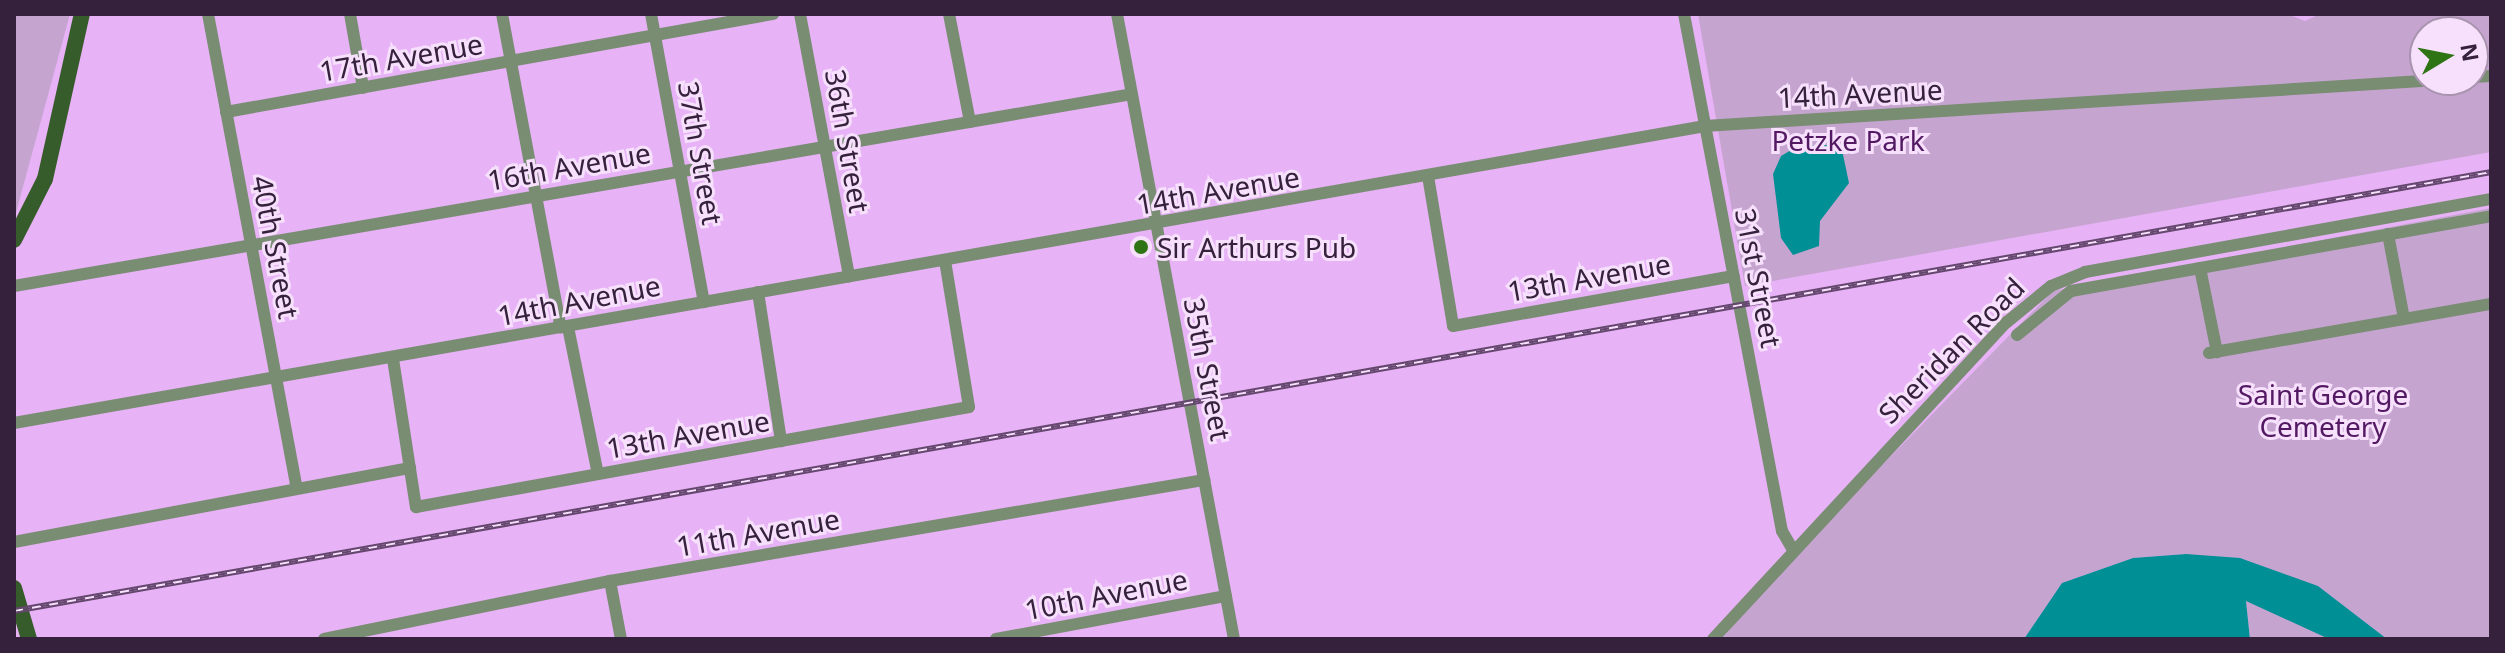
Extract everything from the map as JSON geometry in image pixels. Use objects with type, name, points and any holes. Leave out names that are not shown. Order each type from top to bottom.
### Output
[{"type":"main road","points":[[14,240],[45,179],[82,14]]},
{"type":"main road","points":[[14,591],[29,639]]},
{"type":"main road","points":[[14,614],[19,639]]},
{"type":"street","name":"40th Street","points":[[208,14],[297,488]]},
{"type":"street","points":[[350,14],[363,88]]},
{"type":"street","points":[[502,14],[536,196],[598,474]]},
{"type":"street","name":"37th Street","points":[[651,14],[704,302]]},
{"type":"street","name":"17th Avenue","points":[[226,112],[773,14]]},
{"type":"street","name":"36th Street","points":[[800,14],[849,276]]},
{"type":"street","points":[[949,14],[970,122]]},
{"type":"street","name":"35th Street","points":[[1117,14],[1234,639]]},
{"type":"street","name":"31st Street","points":[[1684,14],[1782,531],[1792,548]]},
{"type":"street","name":"14th Avenue","points":[[14,423],[393,359],[849,276],[1156,226],[1705,126],[2409,82]]},
{"type":"street","name":"16th Avenue","points":[[14,286],[1132,94]]},
{"type":"street","name":"13th Avenue","points":[[1428,176],[1453,326],[1734,276]]},
{"type":"street","name":"Sheridan Road","points":[[1713,639],[1792,548],[2017,312],[2051,286],[2085,272],[2491,199]]},
{"type":"street","points":[[2017,335],[2071,291],[2491,216]]},
{"type":"street","points":[[2388,234],[2404,319]]},
{"type":"street","name":"13th Avenue","points":[[410,468],[416,507],[969,407],[945,261]]},
{"type":"street","points":[[2200,268],[2213,352],[2491,304]]},
{"type":"street","points":[[758,292],[781,441]]},
{"type":"street","points":[[14,542],[410,468],[393,359]]},
{"type":"street","name":"11th Avenue","points":[[328,635],[610,581],[1204,480]]},
{"type":"street","points":[[610,581],[621,639]]},
{"type":"street","name":"10th Avenue","points":[[996,639],[1226,596]]},
{"type":"green space","points":[[14,14],[70,14],[14,220]]},
{"type":"green space","name":"Petzke Park","points":[[1698,14],[2287,14],[2305,21],[2320,14],[2491,14],[2491,152],[1745,286]]},
{"type":"green space","name":"Saint George Cemetery","points":[[2491,208],[2491,639],[2387,639],[2318,586],[2186,554],[2133,558],[2062,583],[2024,639],[1722,639],[1797,552],[2053,291]]},
{"type":"green space","points":[[2246,600],[2287,615],[2329,639],[2250,639]]},
{"type":"shaded area","points":[[1829,145],[1842,150],[1849,183],[1820,221],[1819,246],[1793,255],[1781,238],[1773,174],[1781,156],[1798,146]]},
{"type":"shaded area","points":[[2186,554],[2240,558],[2318,586],[2387,639],[2329,639],[2246,601],[2250,639],[2024,639],[2062,583],[2133,558]]},
{"type":"railway","points":[[14,611],[2491,172]]},
{"type":"place","name":"Sir Arthurs Pub","points":[[1141,247]]}]
